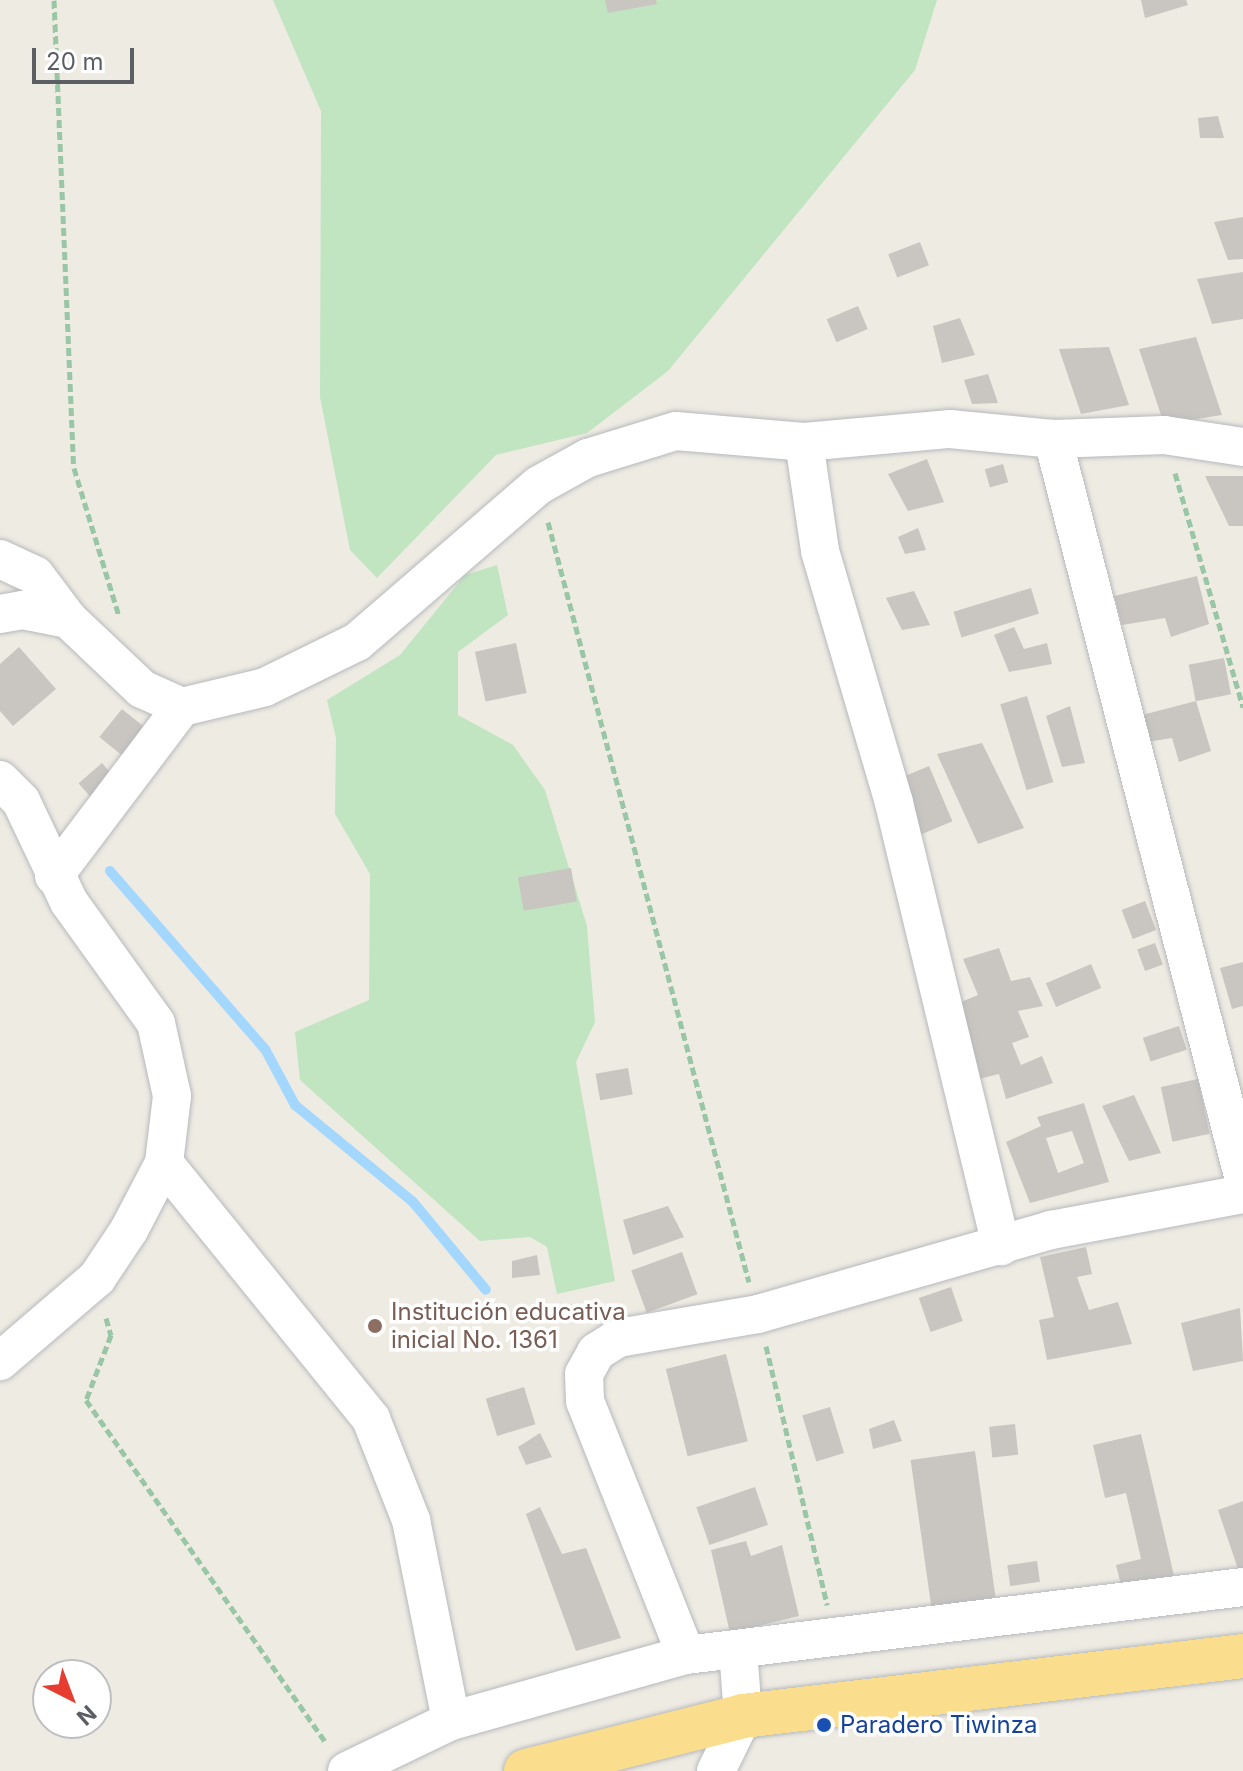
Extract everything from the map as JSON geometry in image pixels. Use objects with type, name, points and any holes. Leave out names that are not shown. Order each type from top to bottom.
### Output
[{"type":"highway","points":[[532,1770],[604,1760],[743,1716],[1243,1656]]},
{"type":"street","points":[[0,559],[35,575],[68,619],[142,689],[182,707],[265,687],[357,642],[539,485],[588,458],[676,431],[804,442],[950,429],[1053,439],[1164,435],[1243,447]]},
{"type":"street","points":[[1053,439],[1243,1176]]},
{"type":"street","points":[[804,442],[820,551],[894,803],[1001,1246]]},
{"type":"street","points":[[0,614],[23,610],[68,619]]},
{"type":"street","points":[[54,876],[182,707]]},
{"type":"street","points":[[0,780],[21,801],[54,876],[163,1039],[172,1096],[164,1163],[97,1278],[0,1361]]},
{"type":"street","points":[[164,1163],[371,1419],[411,1520],[451,1721]]},
{"type":"street","points":[[686,1655],[585,1401],[584,1374],[596,1352],[618,1338],[758,1314],[1145,1208],[1243,1194]]},
{"type":"street","points":[[339,1760],[451,1721],[686,1655],[1243,1587]]},
{"type":"street","points":[[716,1771],[743,1716],[738,1649]]},
{"type":"path","points":[[54,0],[74,468],[124,630]]},
{"type":"path","points":[[1164,435],[1243,707]]},
{"type":"path","points":[[539,485],[758,1314],[835,1637]]},
{"type":"path","points":[[97,1278],[111,1335],[86,1400],[339,1760]]},
{"type":"green space","points":[[273,0],[937,0],[915,70],[668,371],[587,433],[496,455],[377,578],[350,550],[320,397],[321,111]]},
{"type":"green space","points":[[497,565],[508,615],[458,652],[458,715],[513,745],[545,790],[587,926],[595,1022],[576,1062],[615,1281],[557,1294],[547,1247],[530,1237],[480,1241],[300,1080],[295,1032],[369,1000],[370,874],[335,814],[336,738],[327,700],[400,655],[465,575]]},
{"type":"building","points":[[605,0],[656,0],[657,4],[608,13]]},
{"type":"building","points":[[1141,0],[1186,0],[1188,5],[1145,18]]},
{"type":"building","points":[[1218,116],[1224,138],[1200,138],[1198,118]]},
{"type":"building","points":[[1243,217],[1243,259],[1228,260],[1214,222]]},
{"type":"building","points":[[920,242],[929,265],[897,278],[888,254]]},
{"type":"building","points":[[1243,272],[1243,319],[1212,324],[1197,279]]},
{"type":"building","points":[[858,306],[868,329],[836,342],[827,319]]},
{"type":"building","points":[[960,318],[975,355],[942,363],[933,326]]},
{"type":"building","points":[[1196,337],[1222,415],[1164,424],[1139,349]]},
{"type":"building","points":[[1109,347],[1129,405],[1081,414],[1059,349]]},
{"type":"building","points":[[988,374],[998,403],[972,404],[964,380]]},
{"type":"building","points":[[927,459],[944,502],[908,511],[888,474]]},
{"type":"building","points":[[1003,464],[1008,482],[990,488],[985,469]]},
{"type":"building","points":[[1205,476],[1243,476],[1243,526],[1229,526]]},
{"type":"building","points":[[918,528],[926,550],[905,554],[898,537]]},
{"type":"building","points":[[1197,576],[1209,624],[1171,637],[1165,618],[1122,625],[1114,596]]},
{"type":"building","points":[[1031,588],[1039,614],[961,638],[954,612]]},
{"type":"building","points":[[914,591],[930,625],[902,630],[886,598]]},
{"type":"building","points":[[1014,627],[1024,649],[1047,643],[1052,664],[1009,672],[994,635]]},
{"type":"building","points":[[516,643],[527,693],[486,702],[475,652]]},
{"type":"building","points":[[19,647],[56,689],[13,726],[0,711],[0,664]]},
{"type":"building","points":[[1224,658],[1231,694],[1196,701],[1189,665]]},
{"type":"building","points":[[1027,696],[1053,782],[1027,790],[1000,704]]},
{"type":"building","points":[[1196,701],[1211,751],[1179,762],[1172,738],[1147,742],[1142,715]]},
{"type":"building","points":[[1070,706],[1085,763],[1062,767],[1046,716]]},
{"type":"building","points":[[122,709],[157,737],[134,765],[99,737]]},
{"type":"building","points":[[982,743],[1024,828],[978,844],[937,754]]},
{"type":"building","points":[[102,763],[123,787],[100,807],[79,783]]},
{"type":"building","points":[[929,766],[952,821],[917,836],[894,781]]},
{"type":"building","points":[[571,868],[577,901],[524,911],[518,877]]},
{"type":"building","points":[[1145,901],[1156,930],[1133,939],[1122,910]]},
{"type":"building","points":[[1155,943],[1163,965],[1145,971],[1137,949]]},
{"type":"building","points":[[999,948],[1011,981],[1030,977],[1043,1006],[1018,1011],[1029,1037],[1012,1043],[1021,1065],[1042,1056],[1053,1083],[1006,1099],[999,1074],[979,1079],[951,1006],[978,995],[963,959]]},
{"type":"building","points":[[1243,962],[1243,1006],[1232,1009],[1220,968]]},
{"type":"building","points":[[1091,964],[1101,988],[1056,1007],[1046,983]]},
{"type":"building","points":[[1179,1026],[1187,1050],[1151,1062],[1143,1038]]},
{"type":"building","points":[[628,1068],[633,1095],[600,1100],[596,1074]]},
{"type":"building","points":[[1198,1079],[1210,1134],[1172,1142],[1161,1087]]},
{"type":"building","points":[[1134,1095],[1161,1153],[1129,1161],[1102,1106]]},
{"type":"building","points":[[1084,1103],[1109,1182],[1030,1203],[1006,1142],[1041,1126],[1037,1117]],"holes":[[[1072,1131],[1084,1163],[1058,1173],[1046,1138]]]},
{"type":"building","points":[[668,1206],[684,1237],[633,1255],[623,1220]]},
{"type":"building","points":[[1086,1247],[1092,1274],[1077,1277],[1089,1310],[1118,1302],[1132,1344],[1047,1360],[1039,1320],[1054,1317],[1040,1257]]},
{"type":"building","points":[[682,1252],[697,1294],[647,1313],[631,1270]]},
{"type":"building","points":[[537,1255],[540,1275],[512,1278],[512,1261]]},
{"type":"building","points":[[951,1287],[963,1321],[931,1332],[919,1298]]},
{"type":"building","points":[[1240,1308],[1243,1361],[1193,1371],[1181,1323]]},
{"type":"building","points":[[726,1354],[748,1441],[688,1456],[666,1369]]},
{"type":"building","points":[[524,1387],[535,1424],[497,1436],[486,1399]]},
{"type":"building","points":[[830,1407],[844,1453],[816,1461],[802,1415]]},
{"type":"building","points":[[894,1420],[902,1441],[873,1449],[869,1429]]},
{"type":"building","points":[[1015,1424],[1018,1455],[992,1458],[989,1427]]},
{"type":"building","points":[[540,1433],[552,1457],[526,1465],[518,1447]]},
{"type":"building","points":[[1141,1434],[1175,1580],[1123,1593],[1116,1565],[1141,1559],[1126,1493],[1105,1498],[1093,1445]]},
{"type":"building","points":[[975,1451],[996,1598],[931,1607],[911,1460]]},
{"type":"building","points":[[755,1487],[768,1525],[709,1545],[696,1507]]},
{"type":"building","points":[[1243,1501],[1243,1568],[1238,1569],[1218,1510]]},
{"type":"building","points":[[540,1507],[562,1554],[586,1548],[621,1638],[576,1651],[526,1514]]},
{"type":"building","points":[[746,1541],[751,1556],[782,1545],[799,1616],[730,1633],[711,1550]]},
{"type":"building","points":[[1037,1561],[1040,1582],[1010,1586],[1007,1565]]},
{"type":"waterway","points":[[110,871],[265,1049],[295,1105],[413,1202],[486,1290]]},
{"type":"place","name":"Institución educativa inicial No. 1361","points":[[375,1326]]},
{"type":"place","name":"Paradero Tiwinza","points":[[824,1725]]}]
